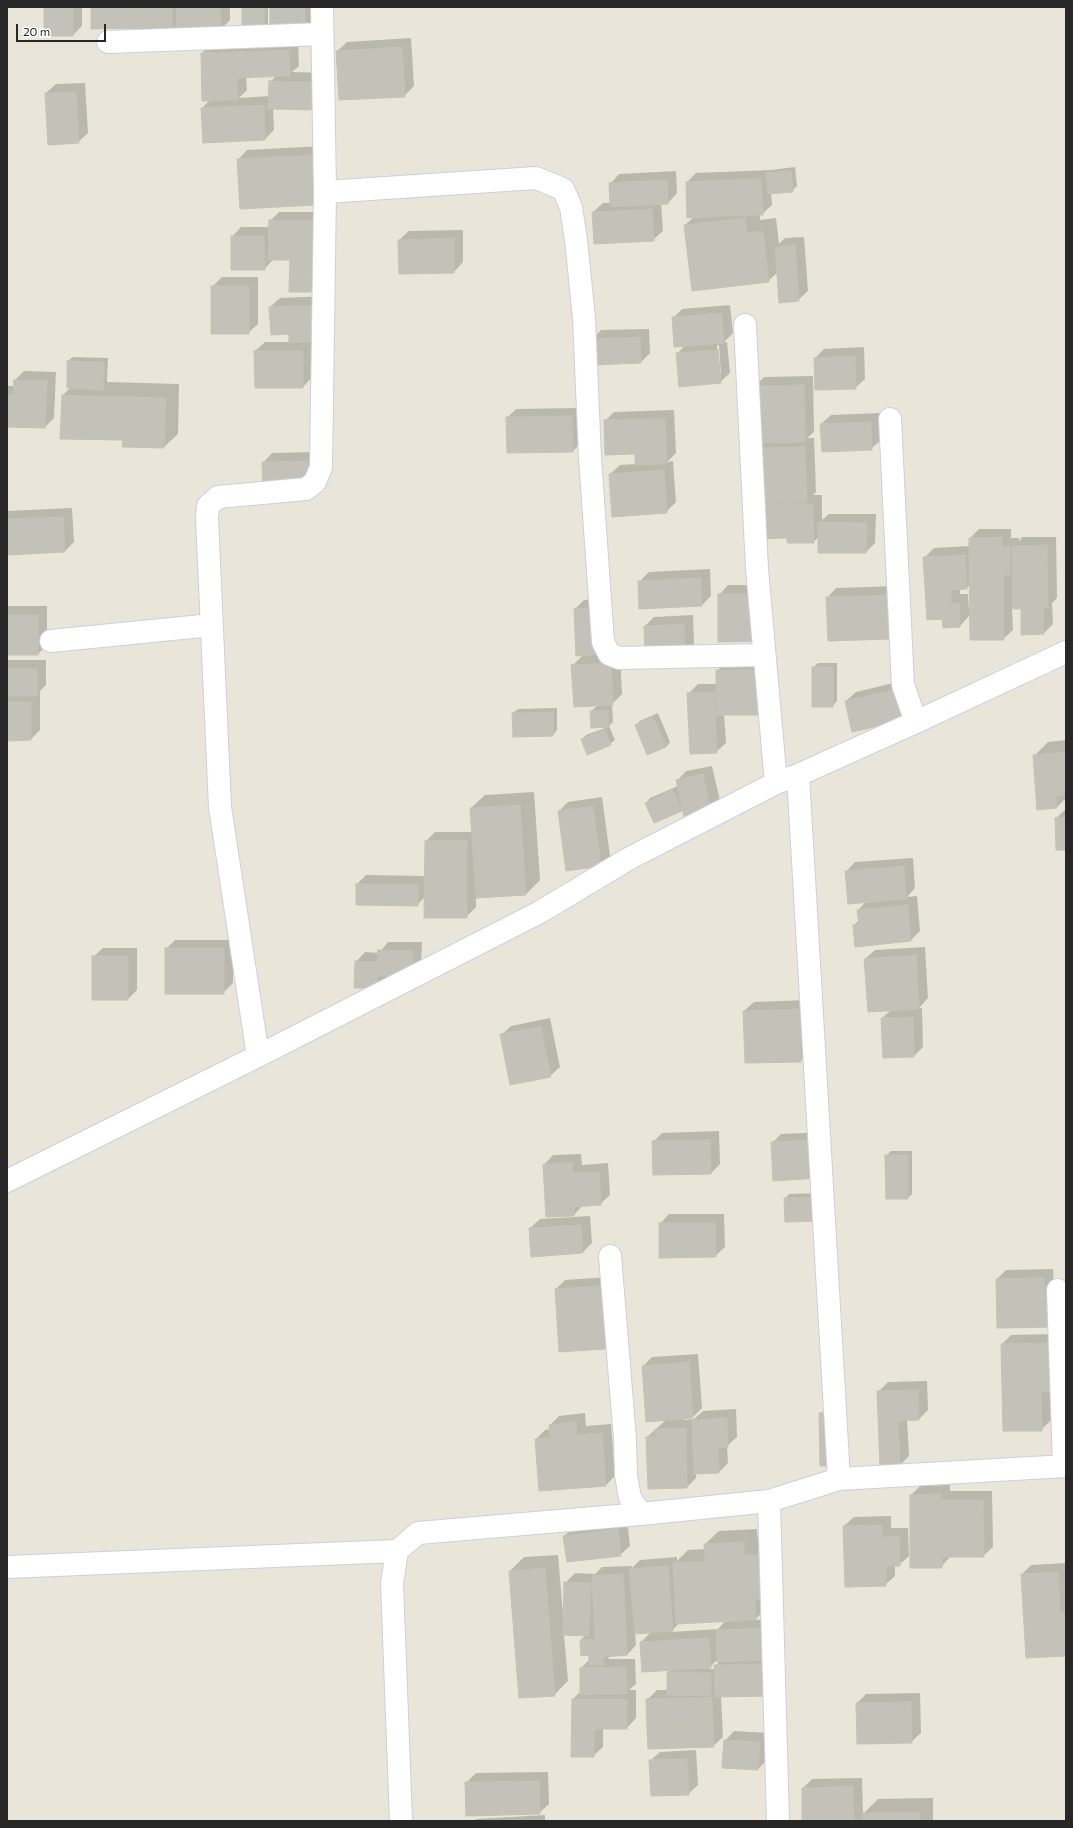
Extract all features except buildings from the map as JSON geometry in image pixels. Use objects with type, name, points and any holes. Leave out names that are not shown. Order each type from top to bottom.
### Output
[{"type":"street","points":[[258,1056],[220,807],[207,518],[208,506],[218,497],[306,489],[315,482],[321,467],[325,192],[322,7]]},
{"type":"street","points":[[108,42],[322,34]]},
{"type":"street","points":[[325,192],[536,178],[563,189],[571,206],[584,318],[590,458],[603,642],[609,654],[619,658],[763,655]]},
{"type":"street","points":[[745,325],[757,569],[763,655],[776,783]]},
{"type":"street","points":[[890,420],[903,685],[916,722]]},
{"type":"street","points":[[51,641],[212,625]]},
{"type":"street","points":[[7,1181],[258,1056],[540,912],[630,858],[776,783],[798,775],[916,722],[1066,652]]},
{"type":"street","points":[[798,775],[839,1479]]},
{"type":"street","points":[[610,1256],[625,1439],[626,1475],[630,1498],[641,1514]]},
{"type":"street","points":[[7,1567],[397,1551],[418,1533],[641,1514],[769,1501],[839,1479],[1065,1466],[1058,1290]]},
{"type":"street","points":[[769,1501],[778,1821]]},
{"type":"street","points":[[397,1551],[392,1583],[401,1821]]}]
